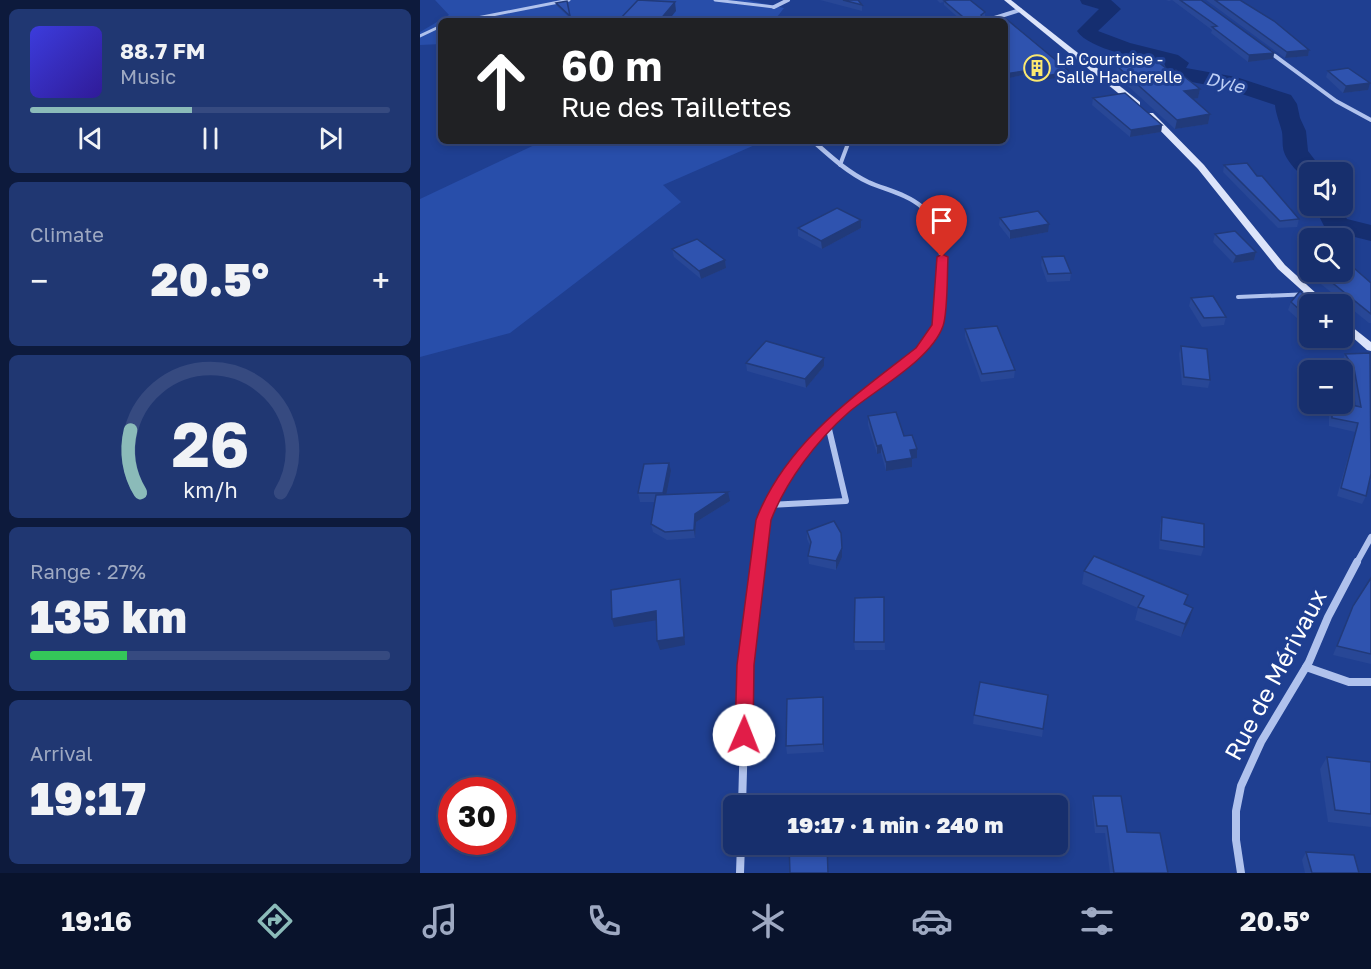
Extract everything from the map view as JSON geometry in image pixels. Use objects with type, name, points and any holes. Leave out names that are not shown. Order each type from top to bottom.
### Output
[{"type":"main road","points":[[1007,0],[1106,77],[1171,133],[1277,262],[1312,294]]},
{"type":"main road","points":[[1353,332],[1371,348]]},
{"type":"street","points":[[774,7],[788,0]]},
{"type":"street","points":[[995,18],[1020,10]]},
{"type":"street","points":[[1262,46],[1336,101],[1371,120]]},
{"type":"street","points":[[742,795],[746,665],[764,520],[769,505],[796,463],[828,425],[843,410],[920,351],[938,325],[942,257],[934,225],[928,213],[915,203],[867,182],[840,165],[816,144]]},
{"type":"street","points":[[769,505],[846,501],[828,425]]},
{"type":"street","name":"Rue de Mérivaux","points":[[1241,873],[1234,827],[1238,795],[1248,763],[1306,667],[1328,617],[1371,537]]},
{"type":"street","points":[[1306,667],[1349,682],[1371,682]]},
{"type":"street","points":[[740,873],[741,855]]},
{"type":"lane","points":[[477,18],[569,0]]},
{"type":"lane","points":[[715,0],[774,7]]},
{"type":"lane","points":[[420,36],[438,27]]},
{"type":"lane","points":[[840,165],[848,144]]},
{"type":"lane","points":[[1238,297],[1299,295]]},
{"type":"shaded area","points":[[435,0],[747,0],[784,8],[776,18],[444,18],[449,15]]},
{"type":"shaded area","points":[[438,21],[438,44],[420,45],[420,32]]},
{"type":"shaded area","points":[[537,144],[757,144],[663,185],[681,202],[510,333],[420,357],[420,199]]},
{"type":"building","points":[[638,0],[675,2],[662,18],[621,18]]},
{"type":"building","points":[[843,0],[858,0],[862,5]]},
{"type":"building","points":[[970,0],[985,12],[981,15],[982,18],[964,18],[944,1]]},
{"type":"building","points":[[1180,0],[1201,0],[1274,53],[1249,55],[1212,27],[1217,26]]},
{"type":"building","points":[[1215,0],[1240,0],[1274,21],[1309,50],[1287,52]]},
{"type":"building","points":[[567,1],[570,16],[556,3]]},
{"type":"building","points":[[1008,20],[1070,72],[1032,78],[1024,71],[1008,74]]},
{"type":"building","points":[[1158,62],[1171,72],[1176,70],[1200,89],[1184,91],[1210,114],[1177,120],[1117,66]]},
{"type":"building","points":[[1348,68],[1370,83],[1346,86],[1328,71]]},
{"type":"building","points":[[1125,93],[1162,125],[1131,130],[1093,98]]},
{"type":"building","points":[[1247,163],[1257,176],[1262,176],[1299,219],[1280,221],[1224,165]]},
{"type":"building","points":[[837,208],[861,220],[821,241],[798,228]]},
{"type":"building","points":[[1038,211],[1049,224],[1010,231],[1000,218]]},
{"type":"building","points":[[1235,231],[1256,252],[1236,256],[1215,234]]},
{"type":"building","points":[[697,239],[725,260],[699,271],[672,249]]},
{"type":"building","points":[[1064,256],[1071,273],[1048,274],[1042,257]]},
{"type":"building","points":[[1353,267],[1371,283],[1371,314],[1353,299],[1353,294],[1346,294],[1331,282],[1353,282]]},
{"type":"building","points":[[1300,291],[1303,294],[1299,294],[1299,309],[1291,302]]},
{"type":"building","points":[[1213,296],[1226,317],[1204,318],[1191,298]]},
{"type":"building","points":[[997,326],[1015,370],[982,374],[965,329]]},
{"type":"building","points":[[766,341],[824,358],[805,379],[746,363]]},
{"type":"building","points":[[1181,346],[1207,349],[1210,380],[1184,377]]},
{"type":"building","points":[[1370,353],[1371,474],[1366,496],[1341,488],[1358,423],[1332,418],[1332,414],[1353,414],[1353,405],[1361,407],[1353,360],[1349,360],[1345,354]]},
{"type":"building","points":[[896,412],[904,436],[912,435],[917,449],[910,450],[912,458],[886,462],[881,445],[877,446],[868,416]]},
{"type":"building","points":[[669,463],[663,493],[638,493],[644,464]]},
{"type":"building","points":[[728,492],[695,514],[694,530],[665,532],[651,524],[656,495]]},
{"type":"building","points":[[1162,517],[1204,524],[1204,547],[1161,540]]},
{"type":"building","points":[[834,521],[841,533],[842,548],[836,561],[808,556],[811,542],[807,531]]},
{"type":"building","points":[[1094,556],[1188,595],[1184,604],[1193,608],[1185,624],[1138,607],[1144,596],[1084,571]]},
{"type":"building","points":[[1371,578],[1371,654],[1337,646],[1353,606]]},
{"type":"building","points":[[680,579],[684,637],[657,641],[656,611],[612,619],[611,590]]},
{"type":"building","points":[[884,597],[884,642],[854,642],[855,598]]},
{"type":"building","points":[[980,682],[1048,695],[1043,729],[974,715]]},
{"type":"building","points":[[823,697],[823,744],[786,746],[787,699]]},
{"type":"building","points":[[1327,757],[1371,762],[1371,814],[1335,810]]},
{"type":"building","points":[[1093,796],[1121,796],[1127,832],[1160,833],[1168,873],[1114,873],[1107,826],[1097,826]]},
{"type":"building","points":[[1306,852],[1354,855],[1359,873],[1312,873]]},
{"type":"building","points":[[789,855],[827,855],[828,873],[790,873]]},
{"type":"waterway","name":"Dyle","points":[[1089,0],[1101,2],[1111,9],[1087,31],[1090,35],[1123,47],[1171,59],[1178,63],[1175,69],[1178,73],[1228,82],[1283,100],[1294,131],[1296,152],[1304,162]]},
{"type":"waterway","name":"Dyle","points":[[1332,216],[1336,224],[1371,233]]},
{"type":"place","name":"La Courtoise - Salle Hacherelle","points":[[1037,68]]},
{"type":"route","points":[[744,735],[746,665],[764,520],[769,505],[796,463],[828,425],[843,410],[920,351],[931,337],[938,325],[942,257]]}]
